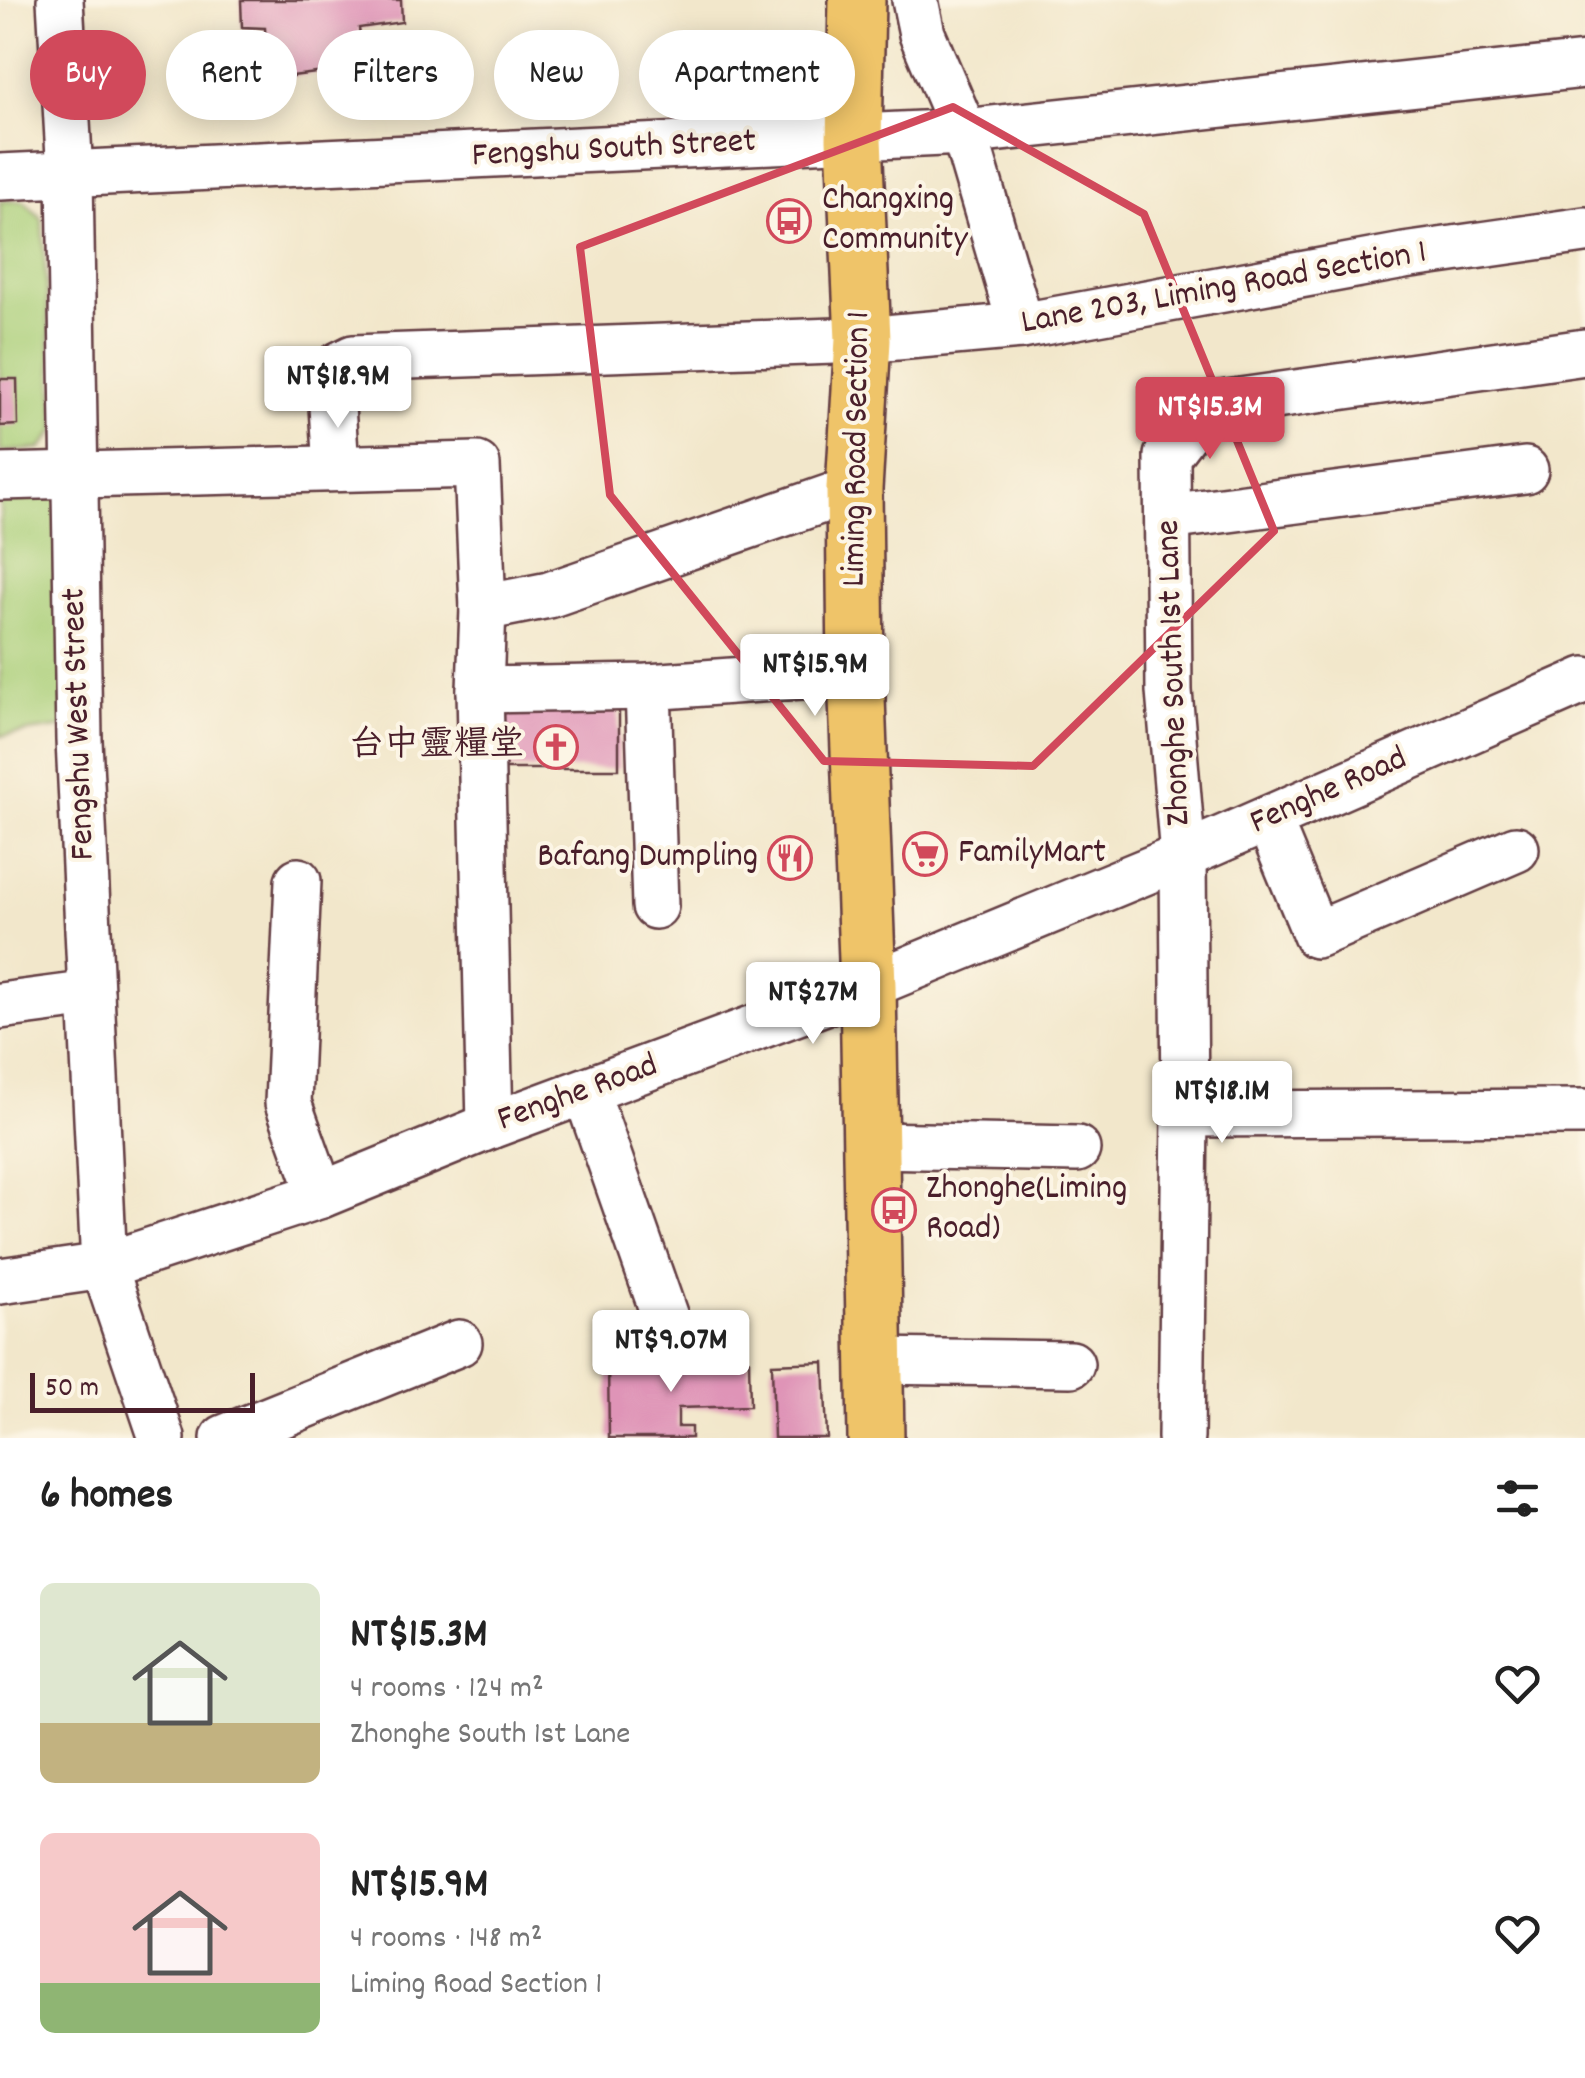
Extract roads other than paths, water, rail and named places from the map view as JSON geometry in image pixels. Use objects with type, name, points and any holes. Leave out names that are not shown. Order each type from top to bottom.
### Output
[{"type":"main road","name":"Liming Road Section 1","points":[[856,0],[854,139],[863,340],[854,490],[856,672],[868,986],[876,1438]]},
{"type":"street","name":"Fengshu West Street","points":[[60,0],[70,174],[79,740],[104,1266],[162,1438]]},
{"type":"street","points":[[915,0],[922,34],[964,132],[1021,326]]},
{"type":"street","name":"Fengshu South Street","points":[[0,177],[964,132],[1585,65]]},
{"type":"street","name":"Lane 203, Liming Road Section 1","points":[[336,468],[330,376],[353,358],[863,340],[1021,326],[1404,256],[1585,230]]},
{"type":"street","name":"Zhonghe South 1st Lane","points":[[1181,1438],[1183,856],[1169,691],[1167,456],[1205,406],[1585,352]]},
{"type":"street","points":[[0,477],[476,465],[483,608],[480,690],[490,1126]]},
{"type":"street","points":[[1168,517],[1525,470]]},
{"type":"street","points":[[483,608],[548,595],[854,490]]},
{"type":"street","points":[[480,690],[648,687],[856,672]]},
{"type":"street","name":"Fenghe Road","points":[[0,1280],[104,1266],[321,1194],[490,1126],[868,986],[1268,820],[1585,680]]},
{"type":"street","points":[[648,687],[655,906]]},
{"type":"street","points":[[1268,820],[1316,935],[1516,849]]},
{"type":"street","points":[[298,881],[288,1103],[321,1194]]},
{"type":"street","points":[[0,1006],[91,994]]},
{"type":"street","points":[[586,1092],[667,1322]]},
{"type":"street","points":[[1185,1114],[1585,1112]]},
{"type":"street","points":[[870,1145],[1077,1149]]},
{"type":"street","points":[[224,1438],[459,1344]]},
{"type":"street","points":[[875,1361],[1072,1364]]},
{"type":"place","name":"Changxing Community","points":[[789,221]]},
{"type":"place","name":"台中靈糧堂","points":[[556,747]]},
{"type":"place","name":"FamilyMart","points":[[925,854]]},
{"type":"place","name":"Bafang Dumpling","points":[[790,858]]},
{"type":"place","name":"Zhonghe(Liming Road)","points":[[894,1210]]}]
